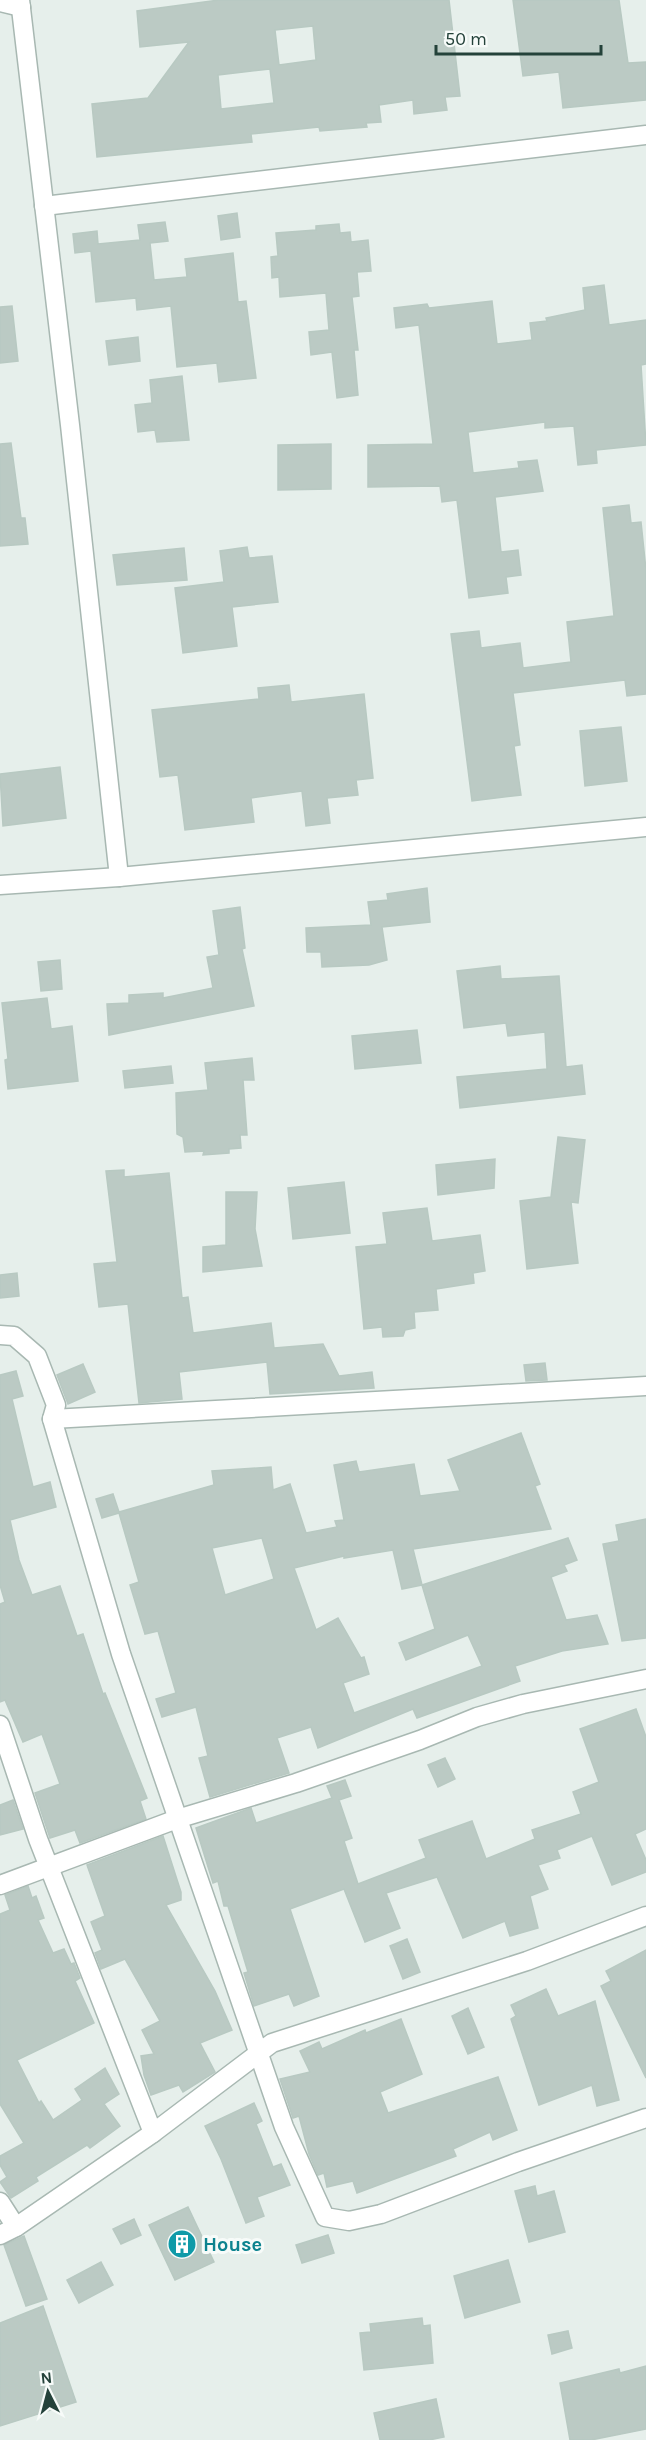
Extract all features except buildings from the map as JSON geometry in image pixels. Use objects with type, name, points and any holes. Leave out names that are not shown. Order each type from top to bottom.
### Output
[{"type":"street","points":[[0,2],[21,3],[72,437],[119,877]]},
{"type":"street","points":[[44,206],[646,135]]},
{"type":"street","points":[[0,885],[119,877],[646,827]]},
{"type":"street","points":[[0,1335],[14,1335],[37,1356],[56,1405],[52,1419],[121,1654],[284,2127],[325,2217],[349,2221],[381,2214],[518,2162],[646,2118]]},
{"type":"street","points":[[52,1419],[646,1386]]},
{"type":"street","points":[[0,1885],[49,1864],[177,1820],[296,1783],[477,1718],[523,1704],[646,1679]]},
{"type":"street","points":[[0,1725],[38,1839],[153,2133]]},
{"type":"street","points":[[0,2202],[8,2231],[153,2133],[258,2051],[272,2043],[321,2025],[527,1960],[646,1916]]},
{"type":"place","name":"House","points":[[182,2244]]}]
